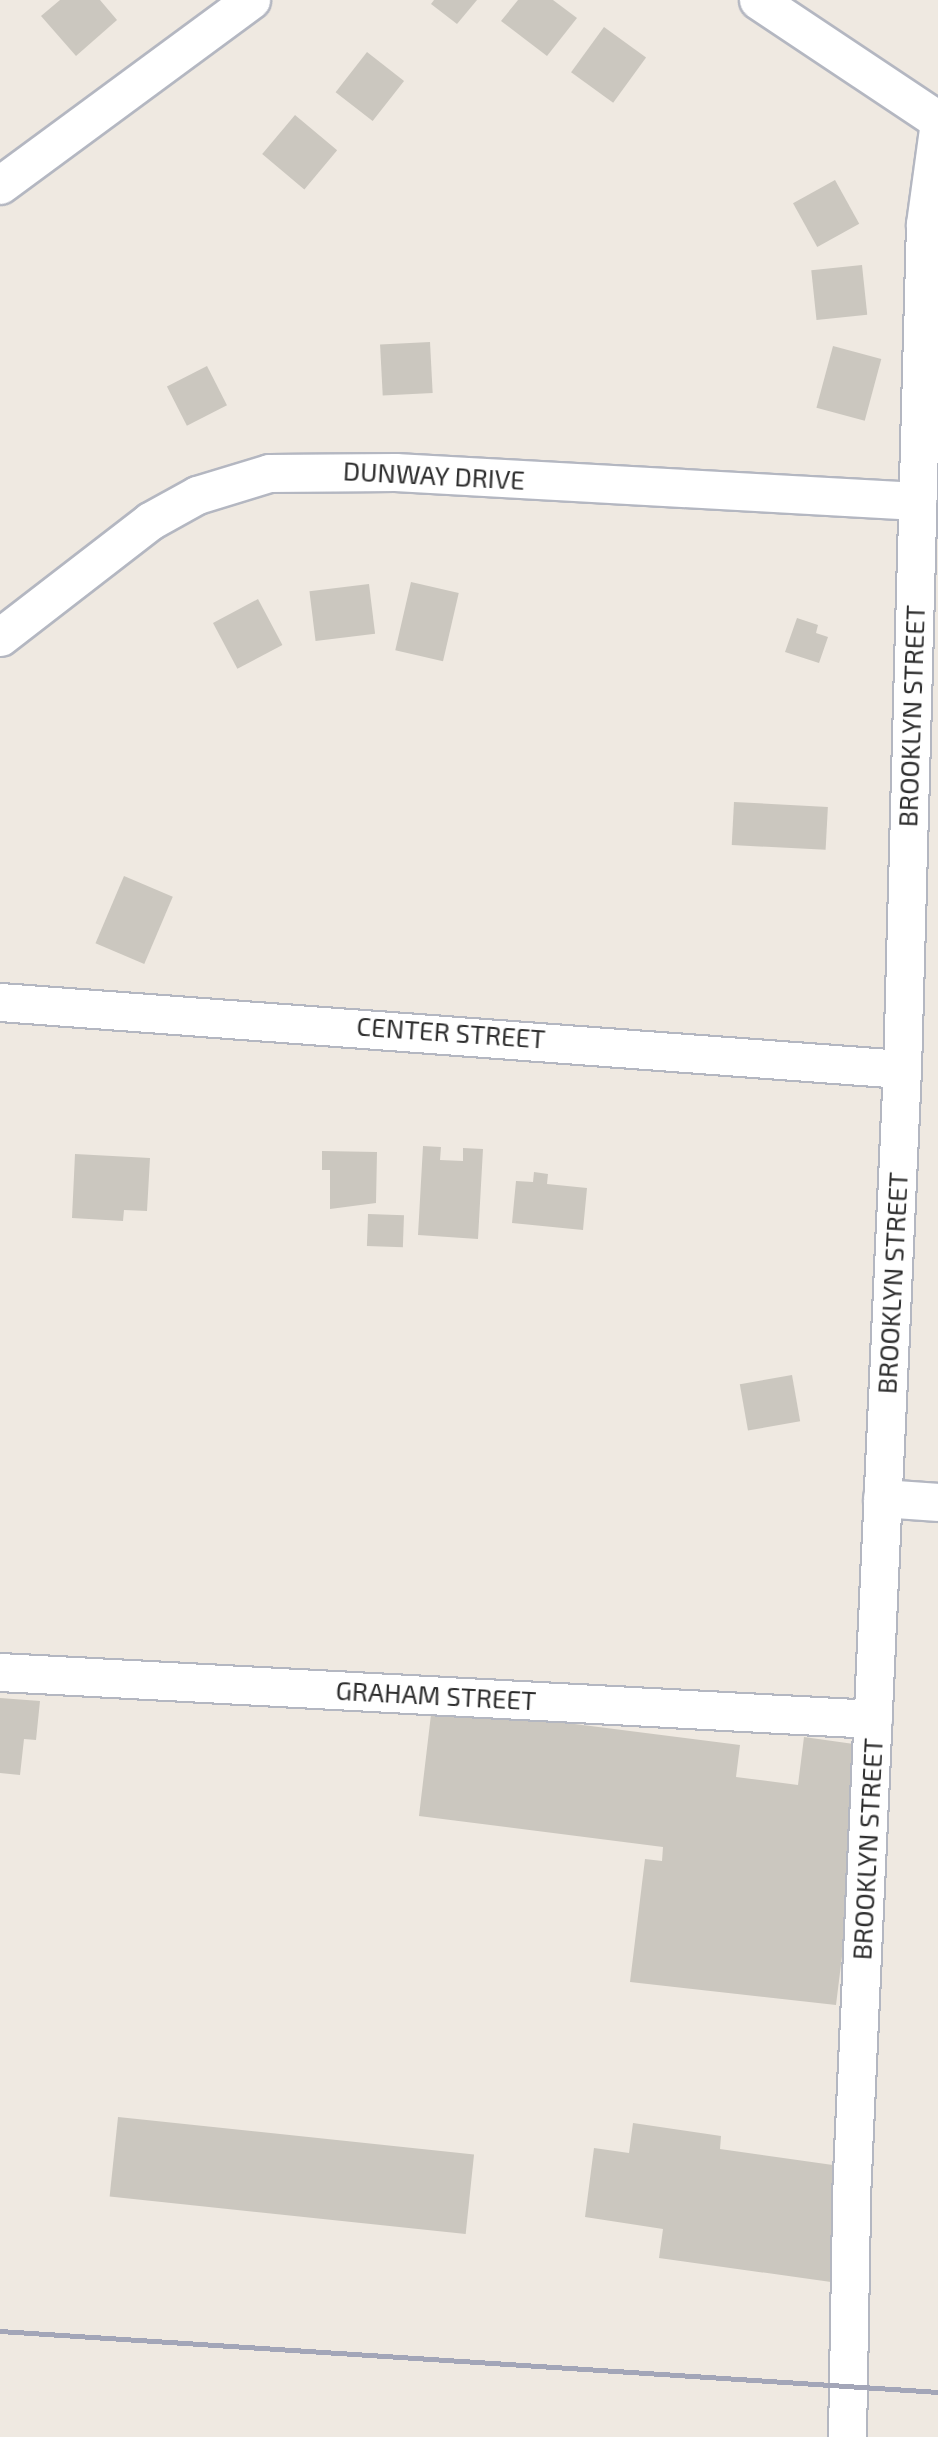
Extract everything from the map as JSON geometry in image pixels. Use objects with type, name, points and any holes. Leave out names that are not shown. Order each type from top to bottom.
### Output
[{"type":"street","points":[[0,185],[251,0]]},
{"type":"street","points":[[758,0],[938,120]]},
{"type":"street","name":"BROOKLYN STREET","points":[[847,2437],[873,1718],[902,1069],[925,224],[938,129]]},
{"type":"street","name":"DUNWAY DRIVE","points":[[0,637],[150,521],[197,495],[269,473],[396,472],[917,500]]},
{"type":"street","name":"CENTER STREET","points":[[0,1002],[902,1069]]},
{"type":"street","points":[[882,1498],[938,1502]]},
{"type":"street","name":"GRAHAM STREET","points":[[0,1672],[873,1718]]},
{"type":"building","points":[[60,0],[100,0],[117,20],[76,56],[41,16]]},
{"type":"building","points":[[434,0],[477,0],[457,24],[431,4]]},
{"type":"building","points":[[518,0],[553,0],[577,18],[547,56],[501,21]]},
{"type":"building","points":[[604,27],[646,58],[613,103],[571,72]]},
{"type":"building","points":[[367,52],[404,81],[373,121],[336,92]]},
{"type":"building","points":[[295,115],[337,150],[304,189],[262,154]]},
{"type":"building","points":[[835,180],[859,224],[817,247],[793,203]]},
{"type":"building","points":[[862,265],[867,315],[817,320],[811,270]]},
{"type":"building","points":[[430,342],[433,393],[383,396],[380,345]]},
{"type":"building","points":[[833,346],[881,359],[865,421],[816,408]]},
{"type":"building","points":[[207,366],[227,405],[187,426],[167,386]]},
{"type":"building","points":[[411,582],[459,593],[443,661],[395,650]]},
{"type":"building","points":[[369,584],[375,634],[316,641],[309,591]]},
{"type":"building","points":[[258,599],[282,645],[237,669],[213,623]]},
{"type":"building","points":[[797,618],[818,625],[816,633],[828,637],[819,663],[785,652]]},
{"type":"building","points":[[734,802],[828,807],[826,850],[732,845]]},
{"type":"building","points":[[124,876],[173,897],[144,964],[95,943]]},
{"type":"building","points":[[423,1146],[441,1147],[440,1160],[463,1161],[463,1148],[483,1149],[478,1239],[418,1235]]},
{"type":"building","points":[[322,1151],[377,1152],[376,1203],[330,1209],[330,1170],[322,1170]]},
{"type":"building","points":[[75,1154],[150,1158],[147,1211],[124,1210],[123,1221],[72,1218]]},
{"type":"building","points":[[534,1172],[548,1174],[547,1184],[587,1188],[583,1230],[512,1223],[516,1181],[533,1182]]},
{"type":"building","points":[[368,1214],[404,1215],[403,1247],[367,1246]]},
{"type":"building","points":[[792,1375],[800,1421],[748,1430],[740,1384]]},
{"type":"building","points":[[0,1698],[40,1701],[36,1740],[24,1739],[20,1775],[0,1773]]},
{"type":"building","points":[[432,1706],[740,1745],[736,1777],[798,1785],[804,1737],[868,1746],[836,2005],[630,1982],[645,1859],[662,1861],[663,1847],[419,1816]]},
{"type":"building","points":[[118,2117],[474,2154],[466,2234],[110,2197]]},
{"type":"building","points":[[633,2123],[721,2136],[720,2149],[847,2167],[831,2282],[659,2258],[663,2229],[585,2217],[594,2148],[629,2153]]},
{"type":"railway","points":[[0,2331],[938,2392]]}]
